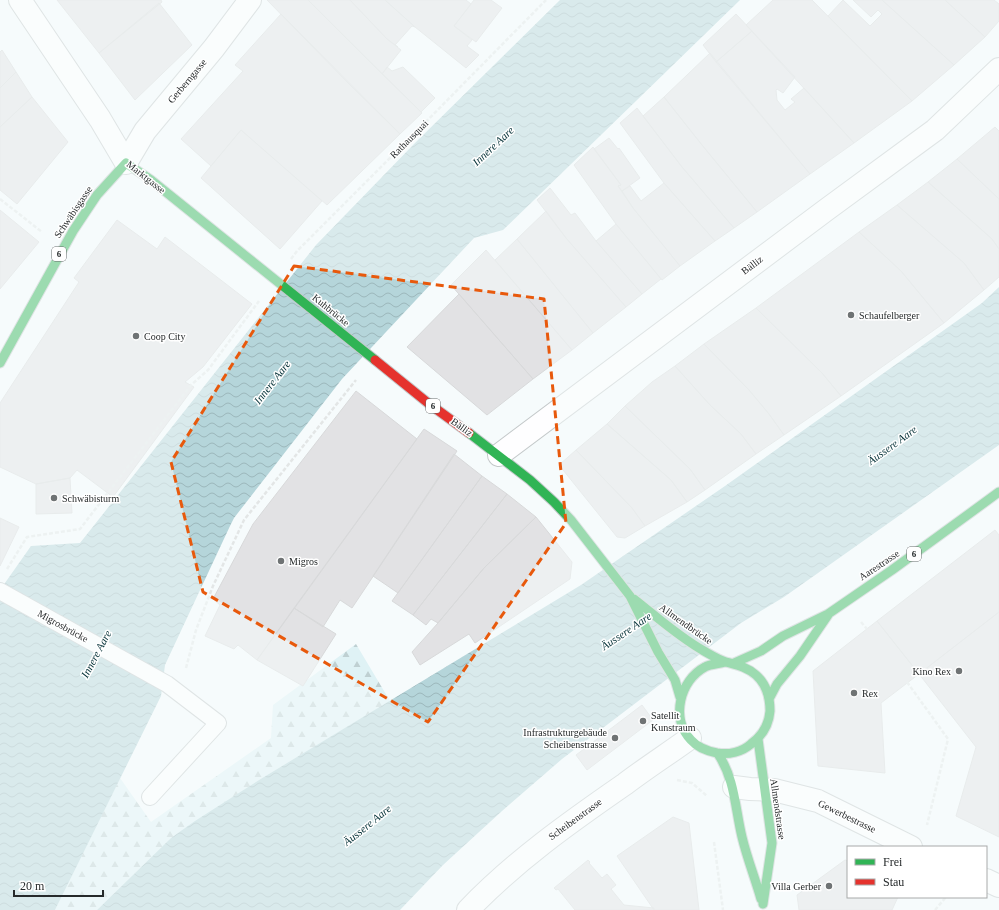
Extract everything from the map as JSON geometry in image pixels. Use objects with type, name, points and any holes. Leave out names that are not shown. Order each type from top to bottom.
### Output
[{"type":"main road","name":"Schwäbisgasse","points":[[2,355],[74,229],[99,192],[111,177],[126,163]]},
{"type":"main road","name":"Marktgasse","points":[[126,163],[151,180],[278,281]]},
{"type":"main road","name":"Kuhbrücke","points":[[278,281],[371,356]]},
{"type":"main road","name":"Bälliz","points":[[371,356],[428,403],[499,455],[530,480],[563,510],[597,555]]},
{"type":"main road","name":"Aarestrasse","points":[[730,663],[761,651],[783,636],[828,614],[997,498]]},
{"type":"main road","name":"Allmendbrücke","points":[[597,555],[630,596],[658,652],[675,680],[680,697]]},
{"type":"main road","name":"Allmendbrücke","points":[[630,596],[690,642],[711,655],[730,663]]},
{"type":"main road","name":"Aarestrasse","points":[[769,699],[777,684],[800,656],[828,614]]},
{"type":"main road","points":[[730,663],[746,668],[757,676],[765,686],[769,699],[769,720],[758,739],[749,746],[729,754],[718,754],[707,751],[690,738],[680,719],[678,708],[685,684],[694,674],[705,666],[730,663]]},
{"type":"main road","name":"Allmendstrasse","points":[[758,739],[772,843],[763,907]]},
{"type":"main road","name":"Allmendstrasse","points":[[718,754],[728,770],[734,787],[742,836],[763,907]]},
{"type":"street","name":"Marktgasse","points":[[20,0],[100,119],[126,163]]},
{"type":"street","name":"Gerberngasse","points":[[126,163],[145,131],[214,48],[241,3]]},
{"type":"street","name":"Bälliz","points":[[499,455],[935,130],[999,69]]},
{"type":"street","name":"Scheibenstrasse","points":[[468,910],[490,887],[520,861],[591,808],[690,738]]},
{"type":"street","name":"Gewerbestrasse","points":[[734,787],[774,790],[818,801],[918,839]]},
{"type":"street","points":[[987,880],[999,886]]},
{"type":"lane","name":"Migrosbrücke","points":[[0,591],[167,684],[218,723],[150,797]]},
{"type":"path","name":"Rathausquai","points":[[4,573],[27,537],[80,528],[190,385],[208,370],[278,281],[297,251],[546,0]]},
{"type":"path","points":[[0,199],[62,249]]},
{"type":"path","points":[[180,694],[187,661],[196,630],[213,586],[244,520],[371,356]]},
{"type":"path","points":[[908,682],[948,739],[918,839]]},
{"type":"path","points":[[653,764],[666,778],[692,783],[708,797]]},
{"type":"path","points":[[713,835],[723,910]]},
{"type":"path","points":[[935,910],[945,898]]},
{"type":"highlighted area","points":[[294,266],[544,299],[566,523],[428,722],[203,592],[171,462]]},
{"type":"green space","points":[[356,644],[390,701],[259,780],[171,838],[97,910],[55,910],[120,778],[151,822],[271,738],[273,705]]},
{"type":"water","name":"Innere Aare","points":[[560,0],[740,0],[503,230],[474,238],[342,379],[234,518],[165,665],[161,696],[55,910],[0,910],[0,590],[31,546],[80,543],[316,245],[414,144]]},
{"type":"water","name":"Äussere Aare","points":[[999,287],[999,445],[784,597],[741,623],[562,759],[443,865],[400,910],[97,910],[171,838],[195,821],[259,780],[581,585],[725,486],[982,303]]},
{"type":"building","points":[[57,0],[161,0],[162,2],[99,53]]},
{"type":"building","points":[[267,0],[308,0],[422,113],[400,134]]},
{"type":"building","points":[[308,0],[350,0],[387,39],[401,50],[382,74]]},
{"type":"building","points":[[350,0],[385,0],[415,27],[412,26],[395,45],[387,39]]},
{"type":"building","points":[[385,0],[466,0],[471,4],[454,26],[472,40],[467,46],[479,55],[466,68],[415,27]]},
{"type":"building","points":[[474,0],[491,0],[502,8],[476,42],[454,26]]},
{"type":"building","points":[[773,0],[812,0],[912,101],[854,143],[746,25]]},
{"type":"building","points":[[843,0],[870,26],[882,14],[878,10],[871,17],[853,0],[882,0],[954,65],[912,101],[828,16]]},
{"type":"building","points":[[882,0],[945,0],[985,37],[954,65]]},
{"type":"building","points":[[945,0],[994,0],[999,4],[999,21],[985,37]]},
{"type":"building","points":[[159,3],[192,45],[135,100],[99,53]]},
{"type":"building","points":[[281,14],[400,134],[327,205],[241,130],[211,166],[181,139],[243,71],[235,65]]},
{"type":"building","points":[[736,14],[752,31],[716,62],[703,45]]},
{"type":"building","points":[[752,31],[795,77],[783,93],[777,89],[776,90],[777,100],[785,110],[795,102],[791,99],[804,88],[854,143],[810,174],[716,62]]},
{"type":"building","points":[[2,50],[16,72],[0,88],[0,52]]},
{"type":"building","points":[[710,53],[810,174],[757,212],[664,97]]},
{"type":"building","points":[[387,67],[392,71],[403,67],[435,98],[421,112],[382,74]]},
{"type":"building","points":[[16,72],[32,97],[0,127],[0,88]]},
{"type":"building","points":[[32,97],[68,142],[17,204],[0,190],[0,127]]},
{"type":"building","points":[[664,97],[757,212],[734,228],[682,167],[643,116]]},
{"type":"building","points":[[637,108],[682,167],[734,228],[715,241],[664,183],[620,123]]},
{"type":"building","points":[[995,127],[999,131],[999,199],[957,159]]},
{"type":"building","points":[[241,130],[322,201],[280,249],[201,178]]},
{"type":"building","points":[[609,138],[618,149],[619,148],[640,178],[622,191],[618,186],[621,185],[594,149]]},
{"type":"building","points":[[593,147],[621,185],[618,186],[633,208],[680,266],[662,280],[616,224],[574,165]]},
{"type":"building","points":[[957,159],[999,199],[999,249],[992,239],[928,182]]},
{"type":"building","points":[[928,182],[992,239],[999,249],[999,277],[984,290],[964,263],[897,205]]},
{"type":"building","points":[[664,183],[715,241],[680,266],[633,208],[622,191],[630,186],[641,201]]},
{"type":"building","points":[[550,188],[571,215],[575,213],[596,241],[642,294],[626,307],[566,238],[537,200]]},
{"type":"building","points":[[897,205],[964,263],[984,290],[944,323],[901,271],[859,232]]},
{"type":"building","points":[[0,210],[39,242],[0,289]]},
{"type":"building","points":[[546,211],[566,238],[626,307],[593,333],[517,239]]},
{"type":"building","name":"Coop City","points":[[117,220],[157,249],[165,237],[252,304],[203,367],[185,382],[194,387],[113,497],[77,470],[70,478],[36,484],[0,467],[0,403],[79,282],[74,278]]},
{"type":"building","points":[[616,224],[661,279],[642,294],[596,241]]},
{"type":"building","name":"Schaufelberger","points":[[859,232],[901,271],[944,323],[841,396],[822,373],[756,308]]},
{"type":"building","points":[[517,239],[593,333],[572,350],[495,260]]},
{"type":"building","points":[[486,250],[572,350],[533,379],[451,285]]},
{"type":"building","points":[[459,294],[533,379],[487,415],[407,347]]},
{"type":"building","points":[[756,308],[822,373],[841,396],[784,435],[749,390],[704,344]]},
{"type":"building","points":[[704,344],[749,390],[784,435],[756,454],[741,434],[710,405],[675,366]]},
{"type":"building","points":[[675,366],[710,405],[741,434],[756,454],[705,490],[690,469],[625,406],[652,382]]},
{"type":"building","name":"Migros","points":[[356,391],[417,439],[257,660],[238,645],[234,649],[205,636],[220,605],[213,599],[253,524]]},
{"type":"building","points":[[625,406],[690,469],[705,490],[687,502],[671,480],[607,424]]},
{"type":"building","points":[[607,424],[671,480],[687,502],[645,526],[632,508],[576,450]]},
{"type":"building","points":[[424,429],[457,451],[352,608],[340,600],[323,627],[294,608]]},
{"type":"building","points":[[576,450],[632,508],[645,526],[625,538],[617,537],[559,465]]},
{"type":"building","points":[[454,454],[482,476],[398,593],[373,576]]},
{"type":"building","points":[[482,476],[507,494],[413,615],[392,601]]},
{"type":"building","name":"Schwäbisturm","points":[[70,478],[72,513],[36,514],[36,484]]},
{"type":"building","points":[[507,494],[536,517],[484,568],[438,623],[431,619],[426,625],[413,615]]},
{"type":"building","points":[[536,517],[572,562],[570,579],[475,643],[469,634],[420,665],[412,652],[484,568]]},
{"type":"building","points":[[0,518],[19,527],[0,566]]},
{"type":"building","points":[[995,530],[999,535],[999,612],[919,674],[877,621]]},
{"type":"building","points":[[294,608],[336,634],[303,686],[257,660]]},
{"type":"building","points":[[999,612],[999,837],[956,816],[976,747],[919,674]]},
{"type":"building","name":"Rex","points":[[877,621],[919,674],[881,703],[885,773],[818,766],[813,671]]},
{"type":"building","name":"Infrastrukturgebäude Scheibenstrasse","points":[[642,705],[653,720],[587,770],[576,755]]},
{"type":"building","points":[[673,817],[689,823],[699,910],[654,910],[617,856]]},
{"type":"building","points":[[588,860],[602,878],[607,874],[616,885],[611,889],[624,905],[654,908],[654,910],[575,910],[558,889],[556,890],[554,888]]},
{"type":"building","name":"Villa Gerber","points":[[845,860],[847,861],[847,898],[898,898],[892,910],[799,910],[797,895]]},
{"type":"traffic: fast","points":[[0,363],[73,231],[97,195],[126,163],[151,180],[375,360]]},
{"type":"traffic: fast","points":[[469,433],[530,480],[571,520],[630,596],[658,652],[675,680],[680,697]]},
{"type":"traffic: fast","points":[[734,663],[761,651],[783,636],[828,614],[892,570],[999,492]]},
{"type":"traffic: fast","points":[[634,599],[686,640],[712,656],[749,670],[756,675],[762,683],[767,692],[770,706],[768,721],[764,729],[755,741],[744,749],[722,754],[706,750],[691,740],[681,722],[680,711],[684,690],[696,673],[707,666],[725,662]]},
{"type":"traffic: fast","points":[[769,699],[777,684],[800,656],[828,615]]},
{"type":"traffic: fast","points":[[758,739],[772,843],[763,904]]},
{"type":"traffic: fast","points":[[718,754],[728,773],[734,794],[744,845],[761,899]]},
{"type":"traffic: jam","points":[[375,360],[428,403],[469,433]]},
{"type":"place","name":"Schaufelberger","points":[[851,315]]},
{"type":"place","name":"Coop City","points":[[136,336]]},
{"type":"place","name":"Schwäbisturm","points":[[54,498]]},
{"type":"place","name":"Migros","points":[[281,561]]},
{"type":"place","name":"Kino Rex","points":[[959,671]]},
{"type":"place","name":"Rex","points":[[854,693]]},
{"type":"place","name":"Satellit Kunstraum","points":[[643,721]]},
{"type":"place","name":"Infrastrukturgebäude Scheibenstrasse","points":[[615,738]]},
{"type":"place","name":"Villa Gerber","points":[[829,886]]}]
